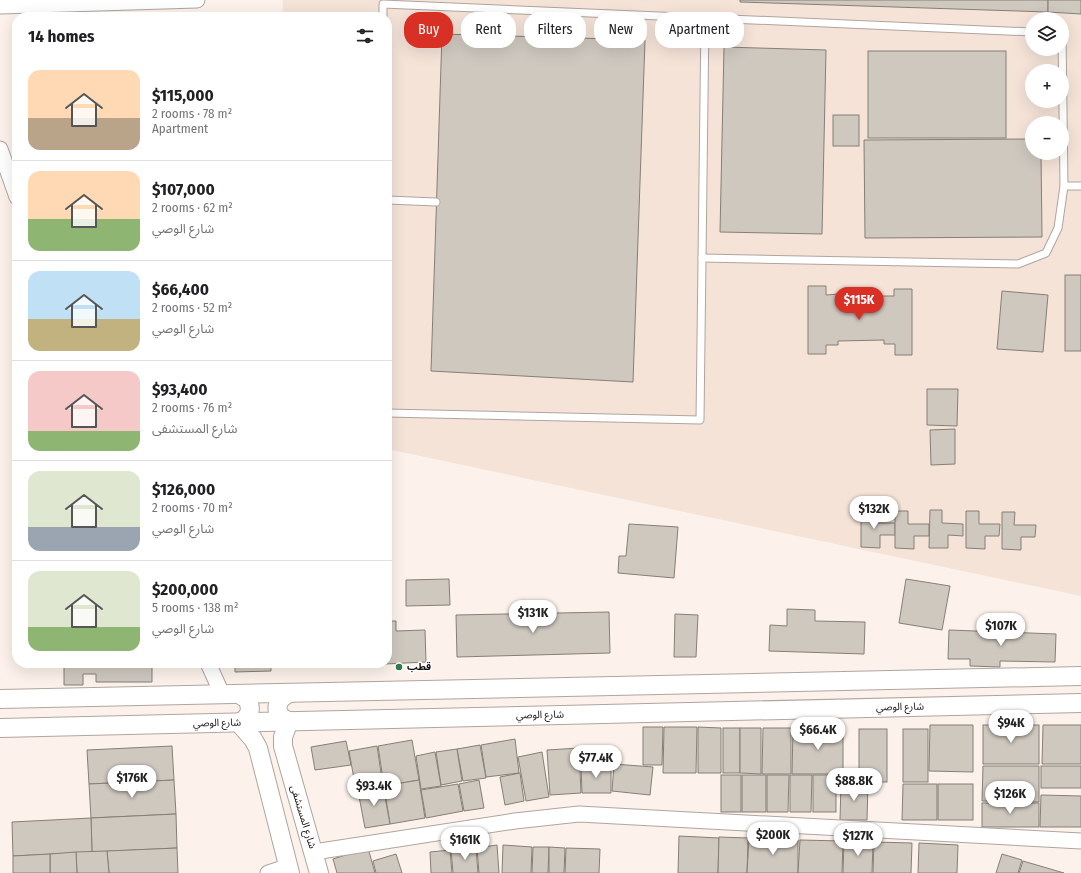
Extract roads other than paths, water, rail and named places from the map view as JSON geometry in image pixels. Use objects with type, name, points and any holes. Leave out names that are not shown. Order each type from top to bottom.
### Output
[{"type":"street","points":[[0,6],[197,0]]},
{"type":"street","points":[[0,149],[12,180]]},
{"type":"street","points":[[212,668],[231,694],[248,699],[250,709],[247,718],[239,723],[253,739],[258,748],[289,869],[268,873]]},
{"type":"street","points":[[0,699],[1081,676]]},
{"type":"street","points":[[263,768],[262,742],[267,722],[278,707],[282,698],[290,693]]},
{"type":"street","name":"شارع الوصي","points":[[0,728],[1081,703]]},
{"type":"street","points":[[278,707],[280,716],[284,720],[288,721],[283,737],[283,746],[287,761]]},
{"type":"street","points":[[250,709],[267,722],[278,737],[287,761]]},
{"type":"street","points":[[263,768],[266,758],[272,755],[283,757],[287,761]]},
{"type":"street","name":"شارع المستشفى","points":[[287,761],[320,873]]},
{"type":"street","points":[[314,852],[515,821],[579,814],[1081,841]]},
{"type":"lane","points":[[383,12],[383,4],[655,16]]},
{"type":"lane","points":[[744,20],[1025,32]]},
{"type":"lane","points":[[392,413],[700,420],[705,48]]},
{"type":"lane","points":[[702,258],[1018,264],[1046,253],[1058,228],[1064,186],[1062,56]]},
{"type":"lane","points":[[1064,186],[1081,186]]},
{"type":"lane","points":[[392,200],[436,202]]},
{"type":"place","name":"قطب","points":[[399,667]]}]
